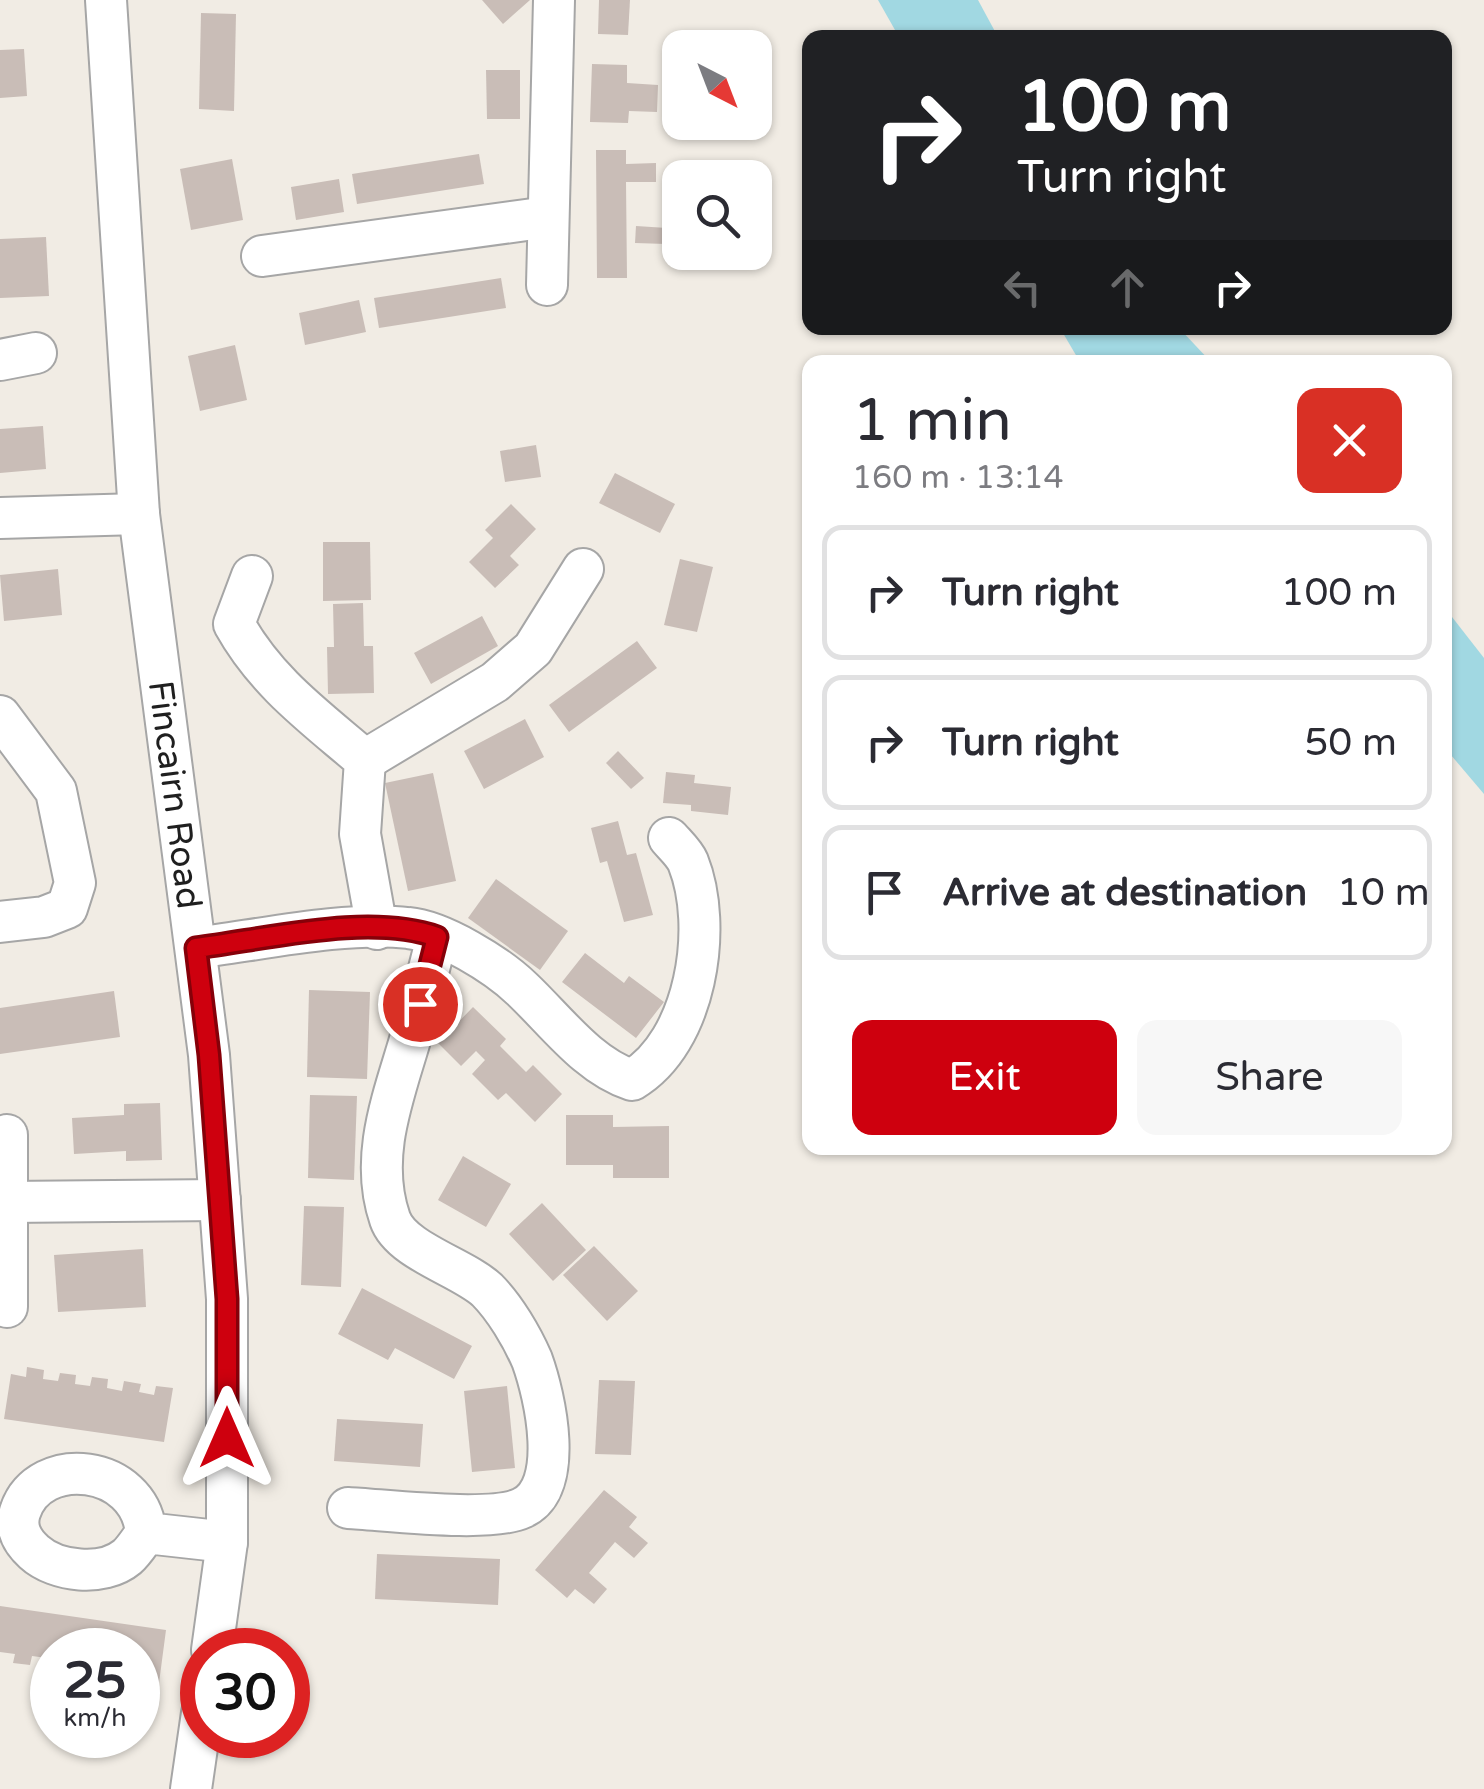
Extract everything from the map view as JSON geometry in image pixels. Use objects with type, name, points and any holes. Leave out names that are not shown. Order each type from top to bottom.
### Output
[{"type":"street","name":"Fincairn Road","points":[[106,0],[139,514],[209,1055],[227,1299],[227,1542],[215,1628]]},
{"type":"street","points":[[546,285],[554,0]]},
{"type":"street","points":[[262,256],[548,217]]},
{"type":"street","points":[[0,518],[139,514]]},
{"type":"street","points":[[365,760],[495,682],[534,649],[582,569]]},
{"type":"street","points":[[252,576],[234,624],[248,649],[269,677],[365,760]]},
{"type":"street","points":[[0,716],[56,790],[74,883],[67,908],[44,918],[0,922]]},
{"type":"street","points":[[365,760],[360,834],[377,929]]},
{"type":"street","points":[[196,948],[345,929],[410,928],[480,958],[510,978],[593,1058],[616,1075],[632,1080],[644,1073],[669,1042],[686,1010],[696,971],[699,924],[695,892],[687,859],[669,838]]},
{"type":"street","points":[[348,1508],[511,1513],[527,1506],[543,1490],[548,1464],[543,1399],[531,1359],[514,1327],[486,1290],[405,1240],[391,1224],[384,1198],[385,1120],[437,937]]},
{"type":"street","points":[[7,1135],[8,1307]]},
{"type":"street","points":[[7,1202],[220,1200]]},
{"type":"street","points":[[146,1533],[227,1542]]},
{"type":"street","points":[[191,1789],[195,1758]]},
{"type":"water","points":[[878,0],[978,0],[994,30],[895,30]]},
{"type":"water","points":[[1064,335],[1186,335],[1204,355],[1076,355]]},
{"type":"water","points":[[1452,617],[1484,658],[1484,794],[1452,756]]},
{"type":"building","points":[[482,0],[530,0],[503,24]]},
{"type":"building","points":[[599,0],[630,0],[628,35],[598,34]]},
{"type":"building","points":[[201,13],[236,14],[234,111],[199,109]]},
{"type":"building","points":[[24,49],[27,96],[0,98],[0,50]]},
{"type":"building","points":[[592,64],[627,65],[627,83],[658,85],[657,112],[629,111],[628,123],[590,122]]},
{"type":"building","points":[[486,70],[520,70],[520,119],[487,119]]},
{"type":"building","points":[[596,150],[626,150],[626,164],[656,163],[656,182],[626,182],[627,278],[597,278]]},
{"type":"building","points":[[479,154],[484,184],[357,204],[352,174]]},
{"type":"building","points":[[232,159],[243,220],[191,230],[180,169]]},
{"type":"building","points":[[339,179],[344,212],[296,220],[291,187]]},
{"type":"building","points":[[636,226],[662,228],[662,244],[635,243]]},
{"type":"building","points":[[46,237],[49,296],[0,298],[0,239]]},
{"type":"building","points":[[501,278],[506,308],[379,328],[374,298]]},
{"type":"building","points":[[359,300],[366,332],[305,345],[299,313]]},
{"type":"building","points":[[235,345],[247,400],[200,411],[188,356]]},
{"type":"building","points":[[43,426],[46,469],[0,473],[0,429]]},
{"type":"building","points":[[536,445],[541,477],[505,482],[500,451]]},
{"type":"building","points":[[615,473],[675,504],[660,533],[599,503]]},
{"type":"building","points":[[511,504],[536,529],[510,556],[519,565],[495,588],[469,562],[493,538],[485,530]]},
{"type":"building","points":[[323,542],[370,542],[371,600],[323,601]]},
{"type":"building","points":[[680,559],[713,567],[697,632],[664,625]]},
{"type":"building","points":[[58,569],[62,615],[4,621],[0,575]]},
{"type":"building","points":[[363,603],[364,646],[373,646],[374,693],[328,694],[327,647],[334,647],[333,604]]},
{"type":"building","points":[[482,616],[498,646],[431,684],[414,653]]},
{"type":"building","points":[[637,641],[657,668],[569,732],[549,705]]},
{"type":"building","points":[[525,719],[544,757],[484,789],[464,751]]},
{"type":"building","points":[[618,751],[644,778],[631,789],[606,763]]},
{"type":"building","points":[[666,772],[695,775],[694,783],[731,787],[728,815],[691,811],[691,805],[663,803]]},
{"type":"building","points":[[433,773],[456,881],[408,891],[385,783]]},
{"type":"building","points":[[618,821],[627,855],[636,853],[653,915],[624,922],[607,861],[600,863],[591,828]]},
{"type":"building","points":[[496,879],[568,931],[540,970],[468,918]]},
{"type":"building","points":[[585,953],[624,983],[629,976],[664,1002],[636,1038],[562,982]]},
{"type":"building","points":[[309,990],[370,992],[367,1079],[307,1077]]},
{"type":"building","points":[[114,991],[120,1037],[0,1054],[0,1008]]},
{"type":"building","points":[[473,1007],[506,1039],[500,1046],[526,1072],[533,1065],[562,1094],[535,1122],[506,1093],[498,1100],[472,1074],[485,1060],[476,1051],[461,1066],[438,1043]]},
{"type":"building","points":[[310,1095],[357,1096],[354,1180],[308,1178]]},
{"type":"building","points":[[160,1103],[162,1160],[126,1161],[126,1151],[74,1154],[72,1118],[124,1115],[124,1104]]},
{"type":"building","points":[[566,1115],[613,1115],[613,1127],[669,1126],[669,1178],[613,1178],[613,1165],[566,1165]]},
{"type":"building","points":[[463,1156],[511,1184],[486,1227],[438,1200]]},
{"type":"building","points":[[542,1203],[586,1250],[553,1281],[509,1234]]},
{"type":"building","points":[[304,1206],[344,1207],[341,1287],[301,1285]]},
{"type":"building","points":[[594,1246],[638,1291],[607,1321],[563,1275]]},
{"type":"building","points":[[143,1249],[146,1307],[58,1312],[54,1255]]},
{"type":"building","points":[[362,1288],[472,1346],[454,1379],[395,1348],[388,1360],[338,1334]]},
{"type":"building","points":[[27,1367],[44,1370],[43,1379],[58,1381],[60,1373],[76,1375],[75,1384],[90,1386],[92,1377],[108,1379],[107,1388],[122,1391],[124,1381],[141,1384],[139,1392],[154,1395],[156,1386],[173,1388],[164,1442],[4,1419],[11,1374],[26,1377]]},
{"type":"building","points":[[599,1380],[635,1381],[631,1455],[595,1454]]},
{"type":"building","points":[[507,1386],[515,1468],[472,1472],[464,1391]]},
{"type":"building","points":[[337,1419],[423,1424],[420,1467],[334,1461]]},
{"type":"building","points":[[604,1490],[637,1517],[629,1527],[648,1543],[634,1558],[615,1542],[589,1573],[607,1589],[594,1604],[575,1589],[567,1598],[535,1570]]},
{"type":"building","points":[[377,1554],[500,1559],[498,1605],[375,1599]]},
{"type":"building","points":[[0,1606],[152,1628],[30,1628],[30,1665],[13,1663],[15,1654],[0,1652]]},
{"type":"building","points":[[160,1629],[166,1630],[160,1675]]},
{"type":"route","points":[[227,1438],[227,1299],[209,1055],[196,948],[345,929],[410,928],[437,937],[420,1004]]}]
